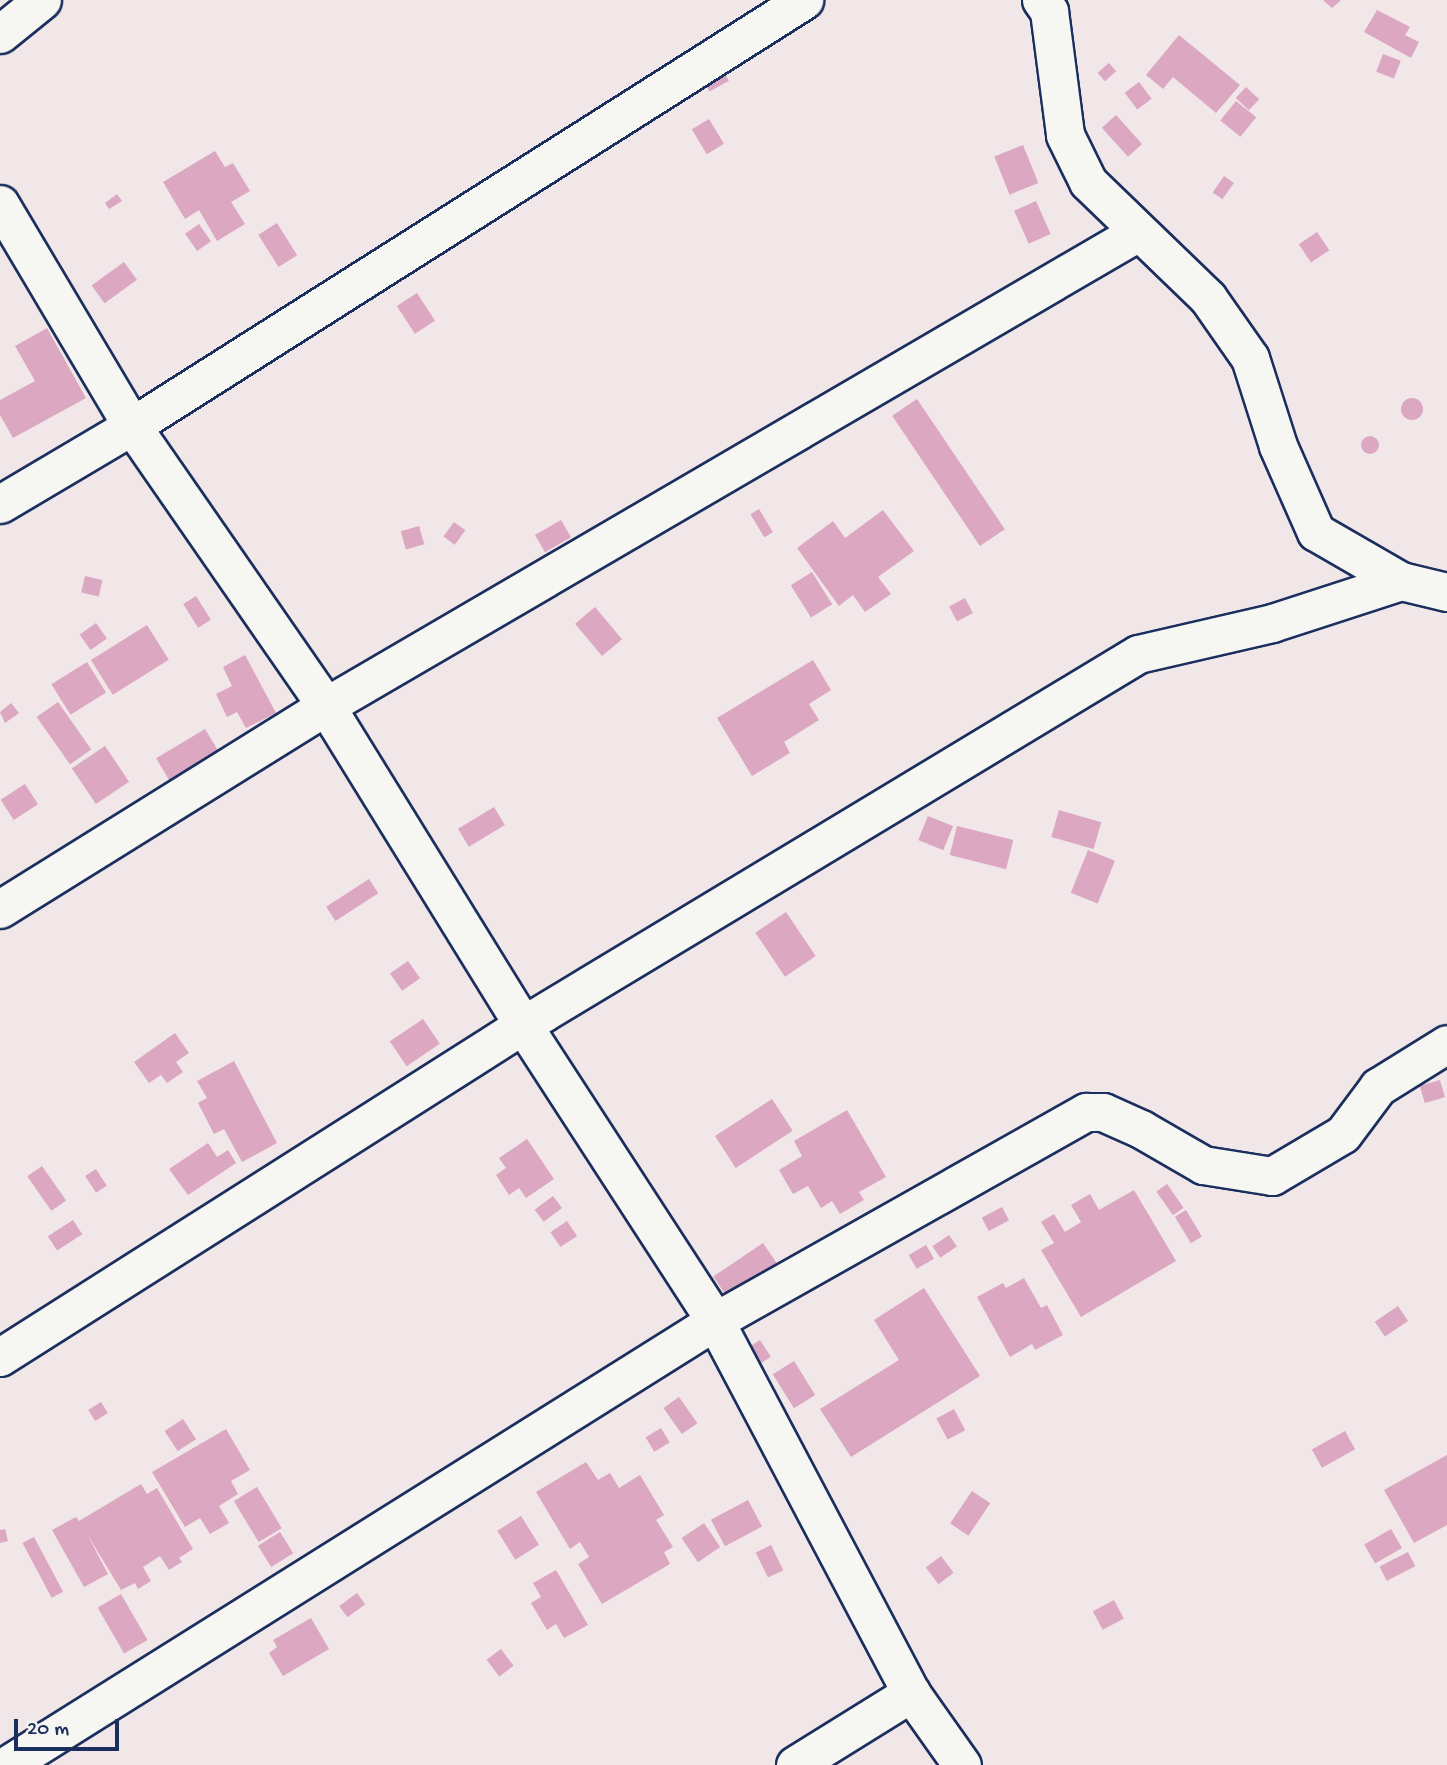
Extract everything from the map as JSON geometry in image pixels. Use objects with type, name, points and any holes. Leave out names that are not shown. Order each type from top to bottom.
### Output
[{"type":"street","points":[[0,34],[42,0]]},
{"type":"street","points":[[0,504],[132,426],[804,0]]},
{"type":"street","points":[[1041,0],[1049,11],[1065,135],[1088,182],[1209,298],[1250,358],[1278,446],[1317,532],[1401,581],[1447,592]]},
{"type":"street","points":[[0,204],[132,426],[326,706],[523,1025],[716,1321],[911,1693],[962,1765]]},
{"type":"street","points":[[0,909],[326,706],[1138,232]]},
{"type":"street","points":[[0,1357],[523,1025],[1138,654],[1272,623],[1401,581]]},
{"type":"street","points":[[7,1765],[716,1321],[1086,1112],[1103,1112],[1141,1129],[1203,1165],[1272,1176],[1343,1134],[1378,1087],[1447,1044]]},
{"type":"street","points":[[795,1765],[911,1693]]},
{"type":"building","points":[[1323,0],[1341,0],[1332,8]]},
{"type":"building","points":[[1377,10],[1410,27],[1405,35],[1419,42],[1411,58],[1364,32]]},
{"type":"building","points":[[1179,35],[1240,85],[1216,113],[1173,77],[1163,89],[1146,75]]},
{"type":"building","points":[[1383,54],[1401,61],[1394,79],[1376,72]]},
{"type":"building","points":[[1109,63],[1116,71],[1105,81],[1098,73]]},
{"type":"building","points":[[724,72],[729,81],[710,91],[705,83]]},
{"type":"building","points":[[1139,82],[1152,99],[1137,110],[1125,93]]},
{"type":"building","points":[[1246,87],[1259,99],[1249,110],[1236,98]]},
{"type":"building","points":[[1236,101],[1256,117],[1240,137],[1220,120]]},
{"type":"building","points":[[1116,115],[1142,144],[1128,157],[1102,128]]},
{"type":"building","points":[[709,119],[724,144],[707,154],[692,129]]},
{"type":"building","points":[[1023,145],[1038,183],[1010,195],[994,157]]},
{"type":"building","points":[[215,151],[225,167],[233,163],[250,191],[231,202],[245,224],[217,241],[199,210],[185,219],[163,182]]},
{"type":"building","points":[[1224,176],[1234,183],[1222,199],[1213,192]]},
{"type":"building","points":[[117,194],[122,201],[109,209],[105,203]]},
{"type":"building","points":[[1036,201],[1051,234],[1029,244],[1014,211]]},
{"type":"building","points":[[277,223],[297,255],[278,267],[258,235]]},
{"type":"building","points":[[199,224],[211,241],[197,251],[185,234]]},
{"type":"building","points":[[1317,232],[1329,250],[1311,263],[1299,244]]},
{"type":"building","points":[[124,262],[137,280],[105,303],[92,286]]},
{"type":"building","points":[[417,293],[435,321],[415,334],[397,306]]},
{"type":"building","points":[[47,328],[86,398],[13,438],[0,415],[0,400],[35,381],[15,346]]},
{"type":"building","points":[[1412,398],[1420,401],[1423,409],[1420,417],[1412,420],[1404,417],[1401,409],[1404,401]]},
{"type":"building","points":[[917,399],[1005,529],[980,546],[892,416]]},
{"type":"building","points":[[1370,436],[1376,439],[1379,445],[1376,451],[1370,454],[1364,451],[1361,445],[1364,439]]},
{"type":"building","points":[[759,509],[773,532],[764,537],[750,514]]},
{"type":"building","points":[[883,510],[914,551],[878,577],[891,594],[865,612],[853,595],[839,606],[797,548],[833,521],[845,538]]},
{"type":"building","points":[[561,520],[571,537],[545,552],[535,535]]},
{"type":"building","points":[[454,522],[465,530],[455,545],[443,537]]},
{"type":"building","points":[[419,526],[424,544],[406,550],[401,531]]},
{"type":"building","points":[[812,572],[832,604],[811,617],[791,585]]},
{"type":"building","points":[[85,576],[103,580],[99,597],[81,593]]},
{"type":"building","points":[[196,596],[211,620],[198,628],[183,604]]},
{"type":"building","points":[[965,598],[973,613],[957,621],[949,606]]},
{"type":"building","points":[[595,607],[622,639],[602,656],[575,624]]},
{"type":"building","points":[[96,623],[107,639],[91,650],[80,634]]},
{"type":"building","points":[[147,625],[169,660],[113,695],[91,660]]},
{"type":"building","points":[[245,655],[276,713],[246,728],[237,712],[227,717],[216,694],[232,686],[223,667]]},
{"type":"building","points":[[813,660],[831,690],[809,704],[819,720],[784,742],[790,753],[752,776],[717,718]]},
{"type":"building","points":[[87,662],[106,693],[70,715],[51,684]]},
{"type":"building","points":[[58,702],[91,750],[70,764],[37,717]]},
{"type":"building","points":[[11,703],[19,713],[5,723],[0,712]]},
{"type":"building","points":[[205,729],[218,751],[170,781],[156,758]]},
{"type":"building","points":[[105,746],[129,782],[96,804],[72,768]]},
{"type":"building","points":[[25,784],[38,804],[14,820],[1,800]]},
{"type":"building","points":[[494,807],[505,825],[469,847],[458,829]]},
{"type":"building","points":[[1059,810],[1101,822],[1094,849],[1051,837]]},
{"type":"building","points":[[928,816],[953,826],[943,850],[918,840]]},
{"type":"building","points":[[957,826],[1013,840],[1006,869],[950,855]]},
{"type":"building","points":[[1088,850],[1115,861],[1098,904],[1071,893]]},
{"type":"building","points":[[369,879],[378,893],[335,921],[326,907]]},
{"type":"building","points":[[786,912],[816,956],[785,977],[755,933]]},
{"type":"building","points":[[408,961],[420,978],[402,991],[390,974]]},
{"type":"building","points":[[423,1019],[440,1044],[407,1066],[390,1041]]},
{"type":"building","points":[[175,1033],[189,1053],[176,1062],[183,1072],[167,1083],[161,1075],[149,1083],[134,1062]]},
{"type":"building","points":[[234,1061],[277,1143],[242,1162],[224,1129],[214,1134],[198,1103],[207,1098],[197,1081]]},
{"type":"building","points":[[1440,1080],[1445,1097],[1425,1103],[1420,1086]]},
{"type":"building","points":[[772,1099],[793,1131],[736,1168],[715,1136]]},
{"type":"building","points":[[847,1110],[886,1177],[859,1192],[864,1200],[840,1214],[832,1201],[821,1208],[808,1186],[793,1194],[779,1170],[802,1156],[794,1141]]},
{"type":"building","points":[[527,1139],[554,1179],[526,1198],[519,1188],[509,1195],[496,1175],[506,1168],[499,1158]]},
{"type":"building","points":[[208,1143],[217,1157],[228,1150],[236,1163],[188,1195],[169,1169]]},
{"type":"building","points":[[42,1166],[66,1200],[51,1211],[27,1176]]},
{"type":"building","points":[[96,1169],[107,1186],[96,1193],[85,1176]]},
{"type":"building","points":[[1167,1184],[1184,1208],[1173,1215],[1156,1191]]},
{"type":"building","points":[[1134,1190],[1176,1261],[1081,1317],[1041,1250],[1054,1243],[1041,1222],[1054,1214],[1065,1232],[1081,1222],[1071,1205],[1090,1194],[1099,1210]]},
{"type":"building","points":[[553,1196],[562,1208],[544,1222],[535,1210]]},
{"type":"building","points":[[1002,1207],[1009,1220],[989,1231],[982,1218]]},
{"type":"building","points":[[1186,1210],[1202,1237],[1191,1243],[1175,1217]]},
{"type":"building","points":[[73,1220],[82,1234],[57,1251],[48,1236]]},
{"type":"building","points":[[567,1221],[577,1236],[560,1247],[550,1232]]},
{"type":"building","points":[[949,1235],[957,1247],[940,1258],[932,1246]]},
{"type":"building","points":[[763,1243],[780,1268],[730,1301],[713,1277]]},
{"type":"building","points":[[926,1245],[934,1259],[917,1269],[909,1255]]},
{"type":"building","points":[[1024,1278],[1041,1308],[1047,1305],[1063,1335],[1035,1350],[1032,1344],[1010,1357],[977,1297],[1003,1283],[1006,1288]]},
{"type":"building","points":[[924,1288],[980,1376],[851,1457],[820,1409],[899,1360],[874,1320]]},
{"type":"building","points":[[1398,1306],[1408,1321],[1385,1337],[1375,1322]]},
{"type":"building","points":[[760,1340],[771,1357],[761,1363],[750,1347]]},
{"type":"building","points":[[794,1361],[815,1395],[794,1408],[773,1374]]},
{"type":"building","points":[[679,1397],[697,1423],[682,1434],[663,1408]]},
{"type":"building","points":[[101,1402],[108,1413],[95,1421],[88,1410]]},
{"type":"building","points":[[954,1409],[965,1430],[948,1440],[936,1418]]},
{"type":"building","points":[[183,1419],[196,1439],[178,1451],[165,1431]]},
{"type":"building","points":[[661,1428],[670,1443],[654,1452],[646,1437]]},
{"type":"building","points":[[226,1429],[250,1470],[231,1481],[238,1494],[219,1506],[229,1523],[210,1534],[200,1518],[185,1527],[152,1472]]},
{"type":"building","points":[[1345,1431],[1355,1449],[1322,1468],[1312,1449]]},
{"type":"building","points":[[1447,1455],[1447,1525],[1414,1543],[1384,1490]]},
{"type":"building","points":[[586,1462],[598,1480],[610,1473],[619,1488],[640,1475],[664,1515],[656,1520],[673,1547],[664,1552],[670,1564],[602,1604],[578,1564],[589,1557],[580,1542],[570,1549],[536,1492]]},
{"type":"building","points":[[141,1484],[147,1494],[157,1488],[193,1549],[179,1558],[182,1562],[169,1570],[160,1556],[143,1567],[151,1581],[138,1589],[135,1583],[121,1590],[87,1534],[108,1574],[84,1587],[52,1530],[76,1517],[79,1521]]},
{"type":"building","points":[[257,1487],[282,1528],[259,1542],[234,1501]]},
{"type":"building","points":[[972,1491],[990,1503],[968,1536],[950,1523]]},
{"type":"building","points":[[748,1500],[762,1526],[725,1546],[711,1520]]},
{"type":"building","points":[[521,1516],[539,1545],[515,1560],[497,1531]]},
{"type":"building","points":[[704,1523],[720,1547],[698,1562],[682,1538]]},
{"type":"building","points":[[5,1529],[8,1541],[0,1543],[0,1530]]},
{"type":"building","points":[[1391,1529],[1402,1548],[1375,1564],[1364,1544]]},
{"type":"building","points":[[280,1532],[293,1553],[271,1567],[258,1546]]},
{"type":"building","points":[[34,1537],[63,1592],[52,1598],[23,1543]]},
{"type":"building","points":[[771,1545],[783,1570],[768,1578],[756,1552]]},
{"type":"building","points":[[1408,1552],[1415,1566],[1387,1581],[1379,1567]]},
{"type":"building","points":[[941,1556],[954,1573],[938,1584],[926,1567]]},
{"type":"building","points":[[556,1570],[588,1625],[564,1638],[556,1624],[547,1630],[531,1603],[541,1597],[533,1583]]},
{"type":"building","points":[[357,1593],[365,1604],[347,1617],[339,1606]]},
{"type":"building","points":[[121,1594],[148,1640],[124,1653],[98,1608]]},
{"type":"building","points":[[1114,1600],[1124,1619],[1103,1630],[1093,1611]]},
{"type":"building","points":[[311,1618],[329,1649],[283,1676],[269,1653],[277,1647],[273,1640]]},
{"type":"building","points":[[501,1649],[514,1666],[499,1677],[487,1660]]}]
